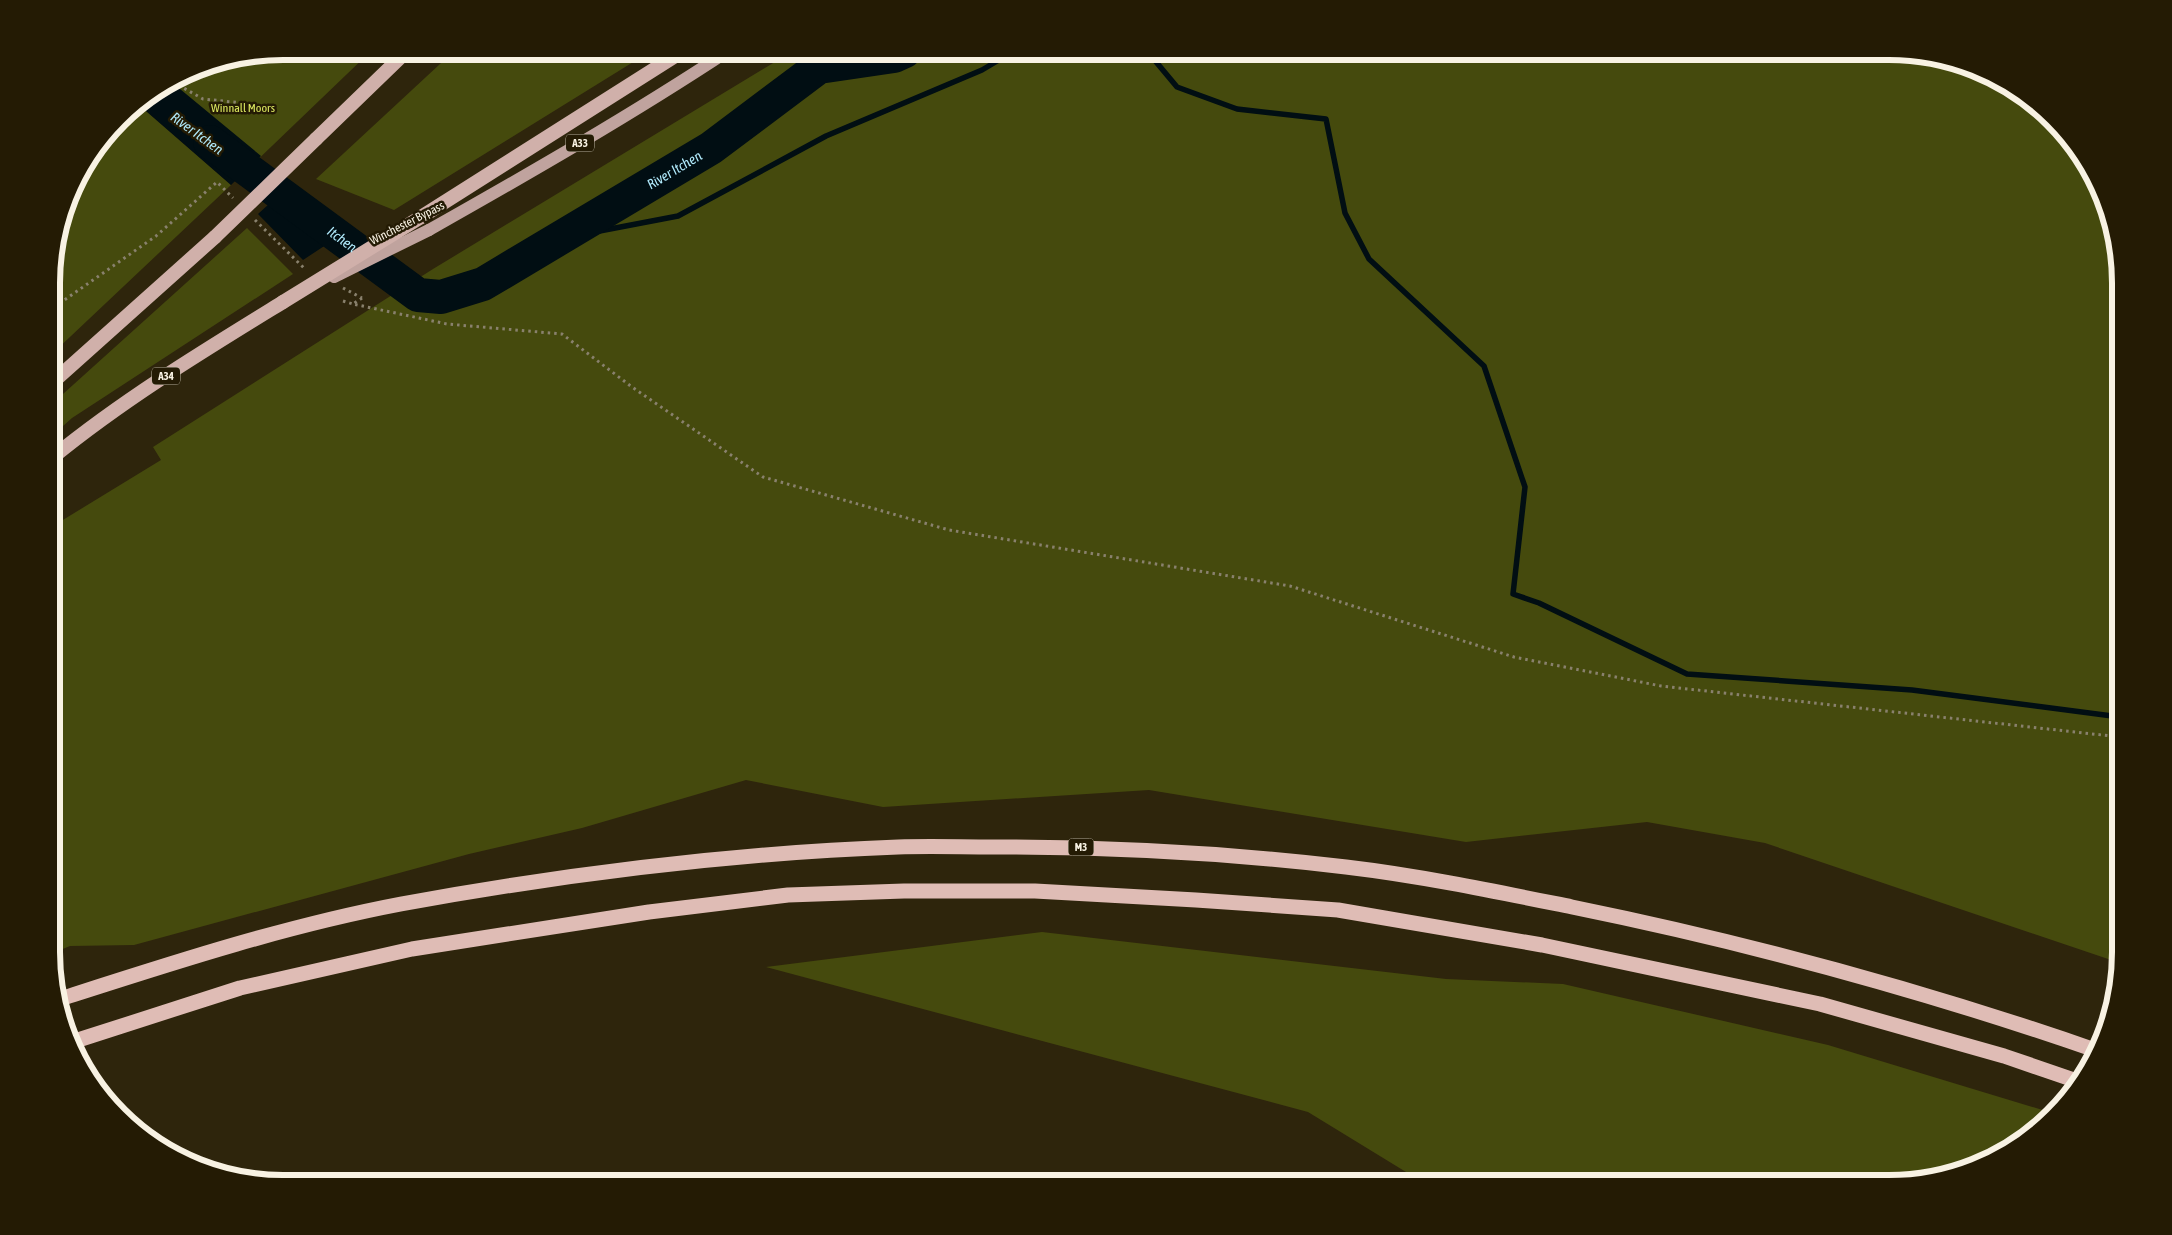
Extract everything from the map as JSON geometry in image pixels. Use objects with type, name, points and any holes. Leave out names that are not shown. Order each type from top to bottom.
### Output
[{"type":"highway","points":[[60,376],[215,237],[398,60]]},
{"type":"highway","name":"A34","points":[[283,302],[669,60]]},
{"type":"highway","name":"Winchester Bypass","points":[[60,451],[81,434],[132,399],[283,302]]},
{"type":"highway","name":"M3","points":[[64,998],[294,929],[397,905],[576,876],[734,857],[900,847],[1081,847],[1231,856],[1350,867],[1507,894],[1665,926],[1791,958],[2019,1024],[2090,1048]]},
{"type":"highway","points":[[78,1040],[240,988],[412,949],[544,928],[649,912],[788,895],[904,891],[1034,891],[1338,910],[1542,945],[1820,1004],[2004,1056],[2072,1079]]},
{"type":"main road","name":"Winchester Bypass","points":[[283,302],[428,230],[564,153],[714,60]]},
{"type":"path","points":[[179,86],[203,99],[243,103]]},
{"type":"path","points":[[60,302],[156,236],[217,182],[237,202]]},
{"type":"path","points":[[250,216],[303,268],[312,273]]},
{"type":"path","points":[[337,286],[362,298],[353,304]]},
{"type":"path","points":[[343,301],[447,324],[562,334],[632,387],[763,477],[949,530],[1290,586],[1514,657],[1661,686],[2112,736]]},
{"type":"green space","name":"Winnall Moors","points":[[268,60],[362,60],[247,170],[151,103],[184,83],[211,72],[239,64]]},
{"type":"green space","points":[[444,60],[636,60],[394,210],[316,179]]},
{"type":"green space","points":[[778,60],[1904,60],[1933,64],[1974,77],[1988,83],[2025,106],[2057,136],[2089,184],[2100,211],[2108,239],[2112,268],[2112,960],[1765,843],[1647,822],[1466,842],[1149,790],[883,807],[746,780],[582,828],[469,854],[134,945],[70,946],[60,950],[60,522],[161,460],[153,447],[433,269]]},
{"type":"green space","points":[[143,109],[231,185],[60,346],[60,268],[64,239],[72,211],[83,184],[98,159],[125,125]]},
{"type":"green space","points":[[247,228],[293,274],[72,418],[60,429],[60,397]]},
{"type":"green space","points":[[1042,932],[1446,979],[1563,984],[1828,1045],[2046,1111],[2025,1129],[1988,1152],[1961,1163],[1933,1171],[1904,1175],[1411,1175],[1308,1112],[766,967]]},
{"type":"water","points":[[176,87],[261,156],[231,185],[143,109]]},
{"type":"water","points":[[290,185],[344,233],[303,260],[258,214]]},
{"type":"waterway","name":"River Itchen","points":[[210,142],[418,295],[441,297],[483,284],[711,148],[819,67],[867,60]]},
{"type":"waterway","points":[[563,238],[678,216],[826,136],[982,70],[999,60]]},
{"type":"waterway","points":[[1154,60],[1177,87],[1237,109],[1326,119],[1345,213],[1369,259],[1484,366],[1525,487],[1513,594],[1539,603],[1687,674],[1912,690],[2112,716]]},
{"type":"water label","name":"Itchen","points":[[342,239]]}]
